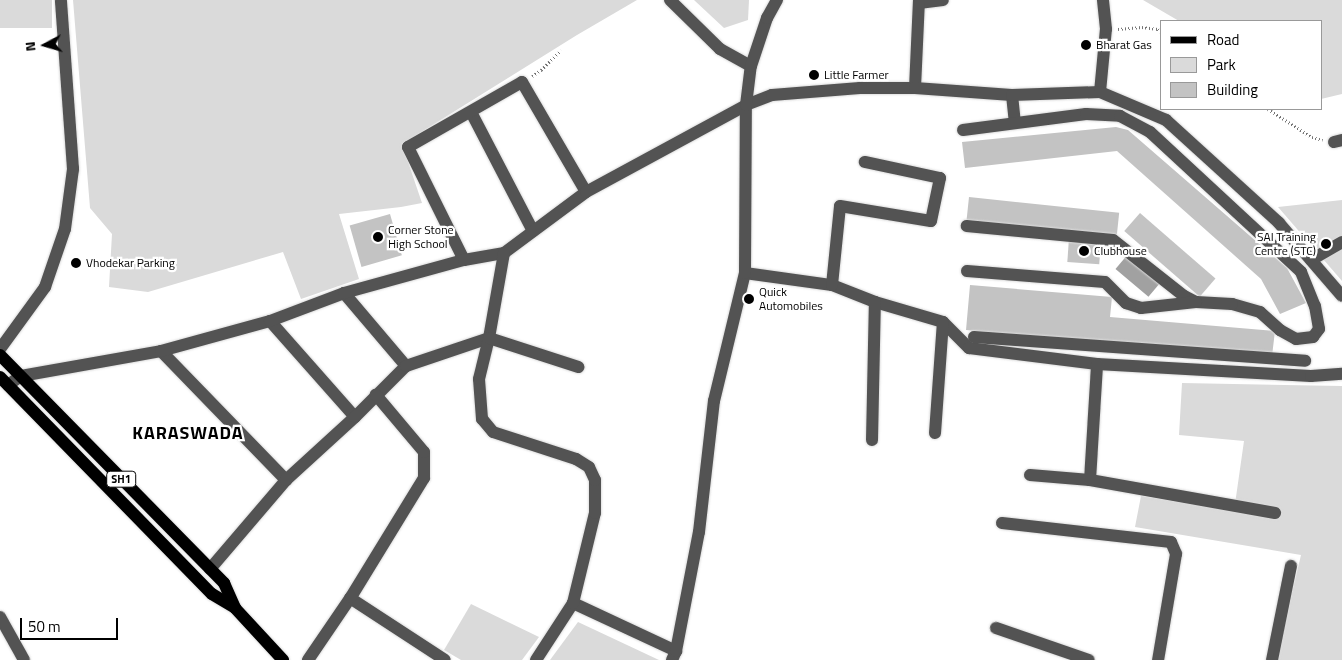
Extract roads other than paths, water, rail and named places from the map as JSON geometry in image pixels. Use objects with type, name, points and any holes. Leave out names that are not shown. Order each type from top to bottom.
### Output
[{"type":"main road","name":"SH1","points":[[0,355],[224,583],[235,608]]},
{"type":"main road","name":"SH1","points":[[4,381],[212,594],[235,608],[283,660]]},
{"type":"street","points":[[0,348],[45,287],[65,229],[73,170],[61,0]]},
{"type":"street","points":[[670,0],[720,49],[751,66]]},
{"type":"street","points":[[573,603],[674,655],[699,532],[714,401],[745,273],[746,105],[751,66],[767,18],[777,0]]},
{"type":"street","points":[[915,88],[919,1],[943,0]]},
{"type":"street","points":[[1100,92],[1106,29],[1103,0]]},
{"type":"street","points":[[464,260],[408,147],[522,82],[586,192]]},
{"type":"street","points":[[4,381],[21,376],[161,351],[270,321],[344,293],[464,260],[504,253],[586,192],[746,105],[772,95],[860,88],[915,88],[1012,95],[1100,92],[1166,120],[1279,223],[1342,296]]},
{"type":"street","points":[[1012,95],[1015,123]]},
{"type":"street","points":[[470,112],[533,231]]},
{"type":"street","points":[[963,130],[1086,114],[1120,116],[1150,132],[1301,272],[1315,306],[1319,329],[1313,337],[1296,339],[1280,330],[1260,312],[1232,304],[1196,302],[1141,308],[1126,304],[1105,282],[967,271]]},
{"type":"street","points":[[832,285],[840,206],[931,221],[940,178],[865,162]]},
{"type":"street","points":[[967,226],[1113,240],[1184,296],[1196,302]]},
{"type":"street","points":[[1311,260],[1342,242]]},
{"type":"street","points":[[504,253],[489,338],[479,379],[482,419],[492,432],[576,459],[589,467],[595,480],[594,513],[573,603],[536,660]]},
{"type":"street","points":[[745,273],[832,285],[875,302],[943,322],[969,348],[1098,364],[1312,376],[1342,374]]},
{"type":"street","points":[[344,293],[406,366]]},
{"type":"street","points":[[872,440],[875,302]]},
{"type":"street","points":[[270,321],[356,417]]},
{"type":"street","points":[[935,433],[943,322]]},
{"type":"street","points":[[974,337],[1305,361]]},
{"type":"street","points":[[210,569],[286,480],[356,417],[406,366],[489,338],[578,366]]},
{"type":"street","points":[[1296,339],[1312,376]]},
{"type":"street","points":[[161,351],[286,480]]},
{"type":"street","points":[[1090,480],[1098,364]]},
{"type":"street","points":[[308,660],[350,598],[424,478],[424,452],[376,396]]},
{"type":"street","points":[[1030,476],[1090,480],[1275,513]]},
{"type":"street","points":[[1002,523],[1171,542],[1176,554],[1158,660]]},
{"type":"street","points":[[1272,660],[1291,566]]},
{"type":"street","points":[[350,598],[445,660]]},
{"type":"street","points":[[0,617],[24,660]]},
{"type":"street","points":[[996,628],[1089,660]]},
{"type":"place","name":"Bharat Gas","points":[[1086,45]]},
{"type":"place","name":"Little Farmer","points":[[814,75]]},
{"type":"place","name":"Corner Stone High School","points":[[378,237]]},
{"type":"place","name":"SAI Training Centre (STC)","points":[[1326,244]]},
{"type":"place","name":"Clubhouse","points":[[1084,251]]},
{"type":"place","name":"Vhodekar Parking","points":[[76,263]]},
{"type":"place","name":"Quick Automobiles","points":[[749,299]]},
{"type":"district","name":"KARASWADA","points":[[188,433]]}]
